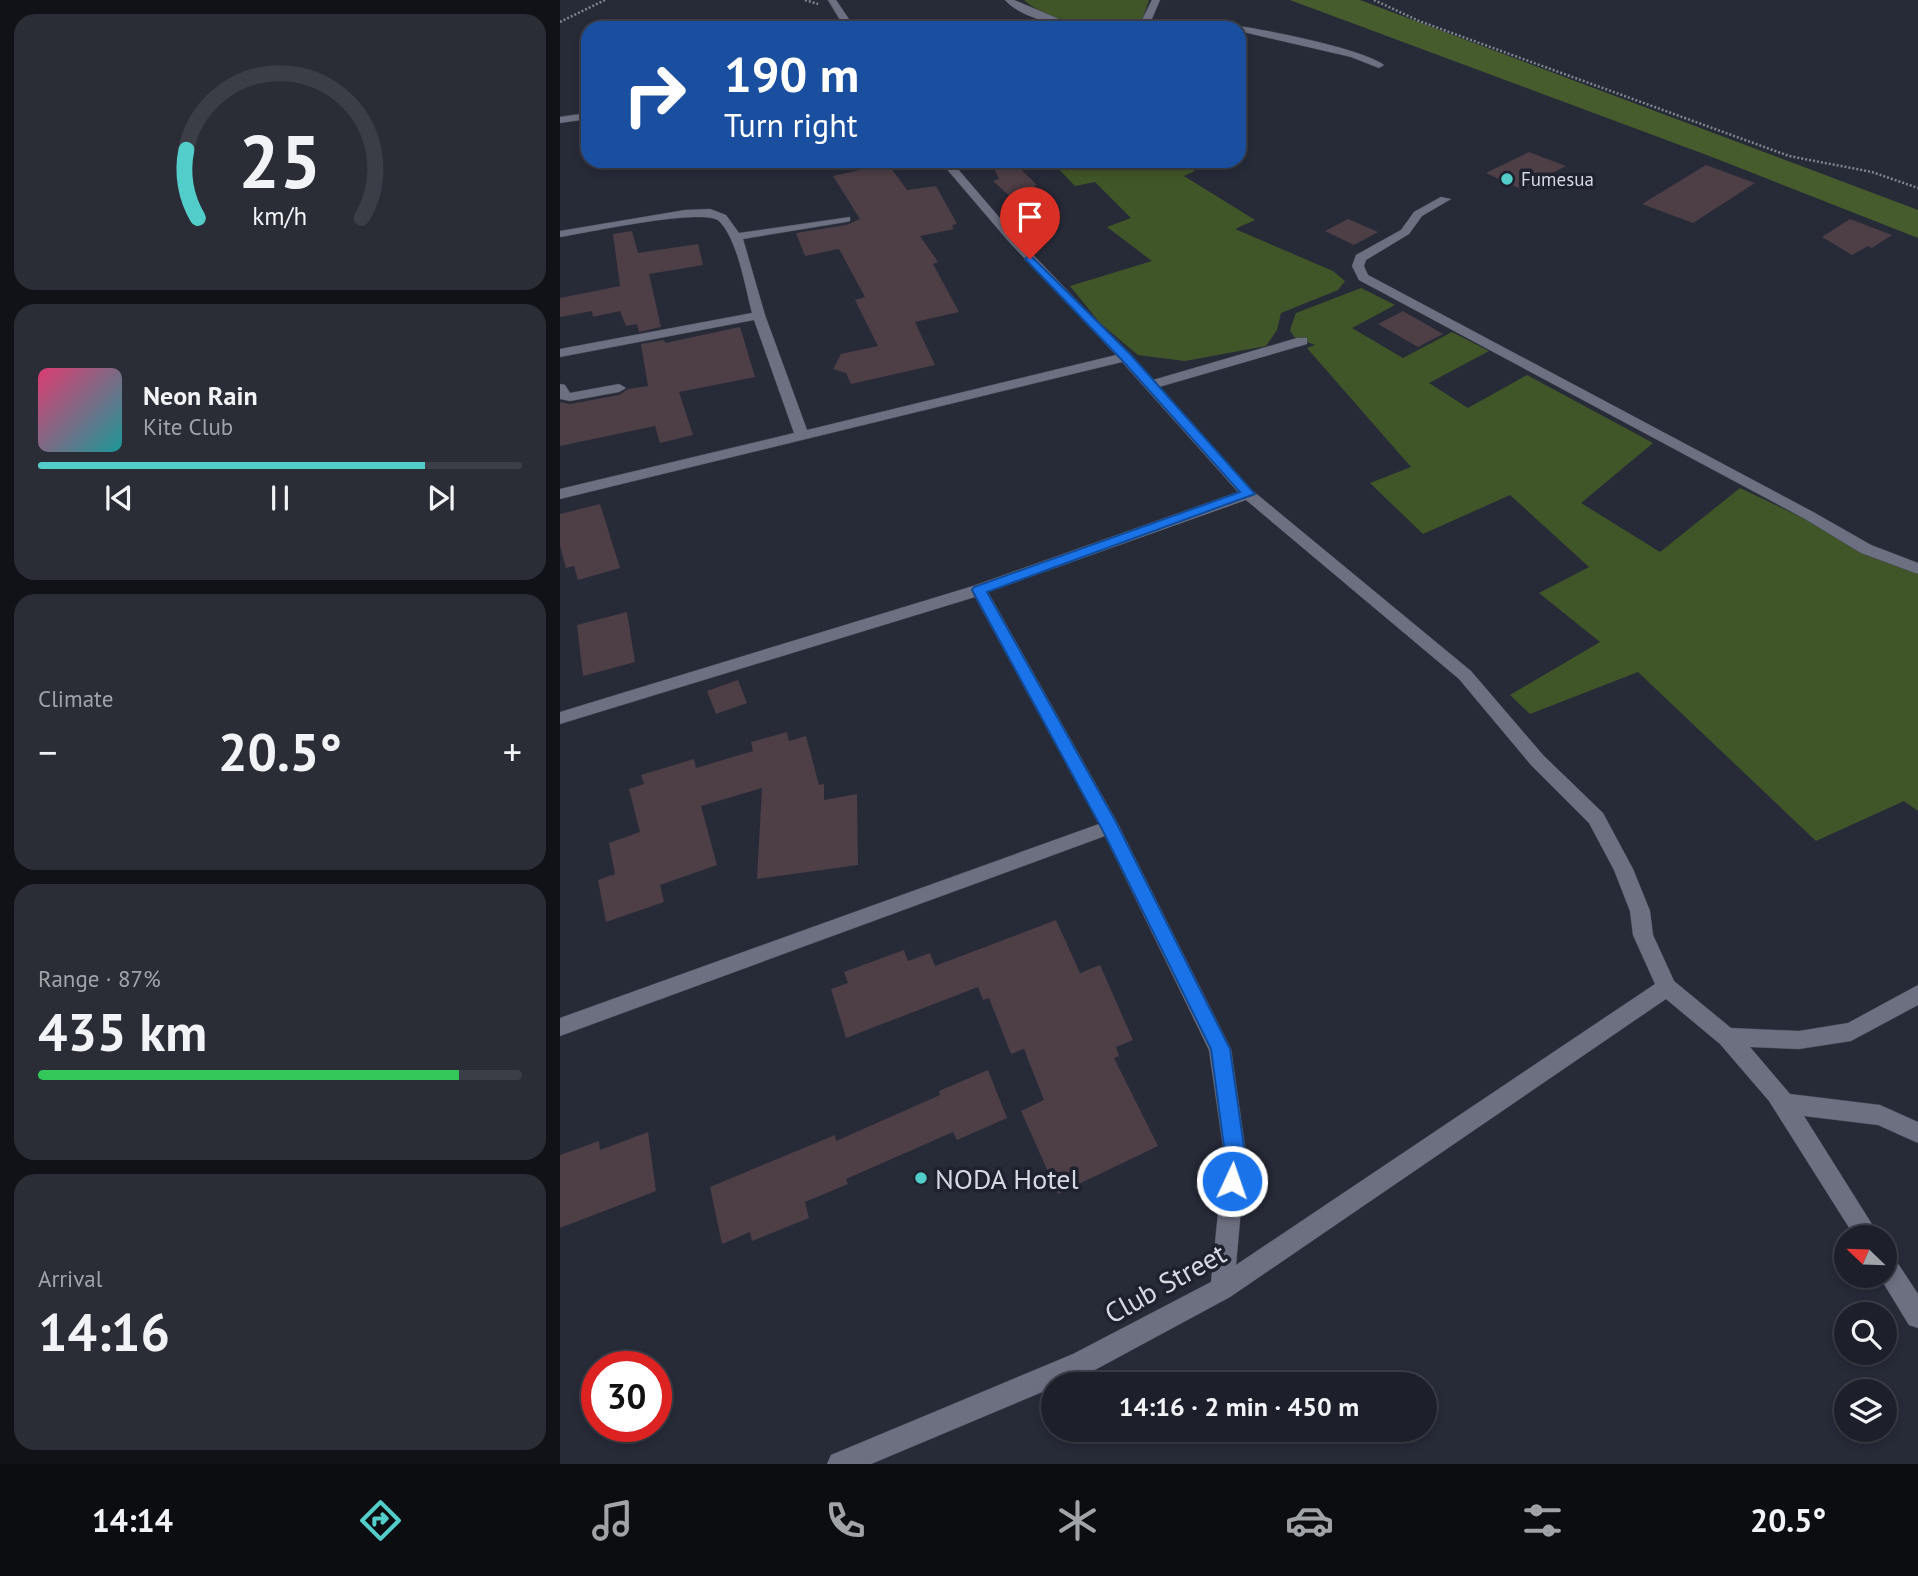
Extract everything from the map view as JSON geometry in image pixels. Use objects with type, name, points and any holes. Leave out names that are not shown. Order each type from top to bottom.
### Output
[{"type":"street","points":[[832,0],[846,21]]},
{"type":"street","points":[[1009,0],[1014,5],[1056,21]]},
{"type":"street","points":[[1146,21],[1156,0]]},
{"type":"street","points":[[1246,29],[1354,55],[1379,65]]},
{"type":"street","points":[[560,120],[581,117]]},
{"type":"street","points":[[951,168],[1013,240],[1151,385],[1248,494],[1465,675],[1537,760],[1596,818],[1623,869],[1640,911],[1643,935],[1667,987],[1727,1037],[1784,1104],[1860,1225]]},
{"type":"street","points":[[1445,199],[1418,214],[1405,232],[1360,258],[1358,266],[1363,277],[1866,548],[1918,569]]},
{"type":"street","points":[[560,234],[685,213],[710,212],[722,217],[736,237],[759,315],[800,434]]},
{"type":"street","points":[[736,237],[846,219]]},
{"type":"street","points":[[560,353],[759,315]]},
{"type":"street","points":[[1151,385],[1302,341]]},
{"type":"street","points":[[560,495],[800,434],[1125,357]]},
{"type":"street","points":[[560,388],[561,395],[569,397],[619,388]]},
{"type":"street","points":[[560,718],[979,590],[1248,494]]},
{"type":"street","points":[[979,590],[1110,827],[1220,1049],[1235,1154],[1222,1289]]},
{"type":"street","points":[[560,1027],[1110,827]]},
{"type":"street","name":"Club Street","points":[[840,1464],[1082,1363],[1222,1289],[1667,987]]},
{"type":"street","points":[[1727,1037],[1799,1040],[1851,1032],[1918,994]]},
{"type":"street","points":[[1784,1104],[1880,1115],[1918,1133]]},
{"type":"street","points":[[1897,1283],[1918,1316]]},
{"type":"path","points":[[560,22],[605,0]]},
{"type":"path","points":[[1374,0],[1419,21],[1789,156],[1872,172],[1918,188]]},
{"type":"green space","points":[[1024,0],[1149,0],[1142,21],[1070,21],[1035,8]]},
{"type":"green space","points":[[1290,0],[1360,0],[1918,210],[1918,238],[1712,157]]},
{"type":"green space","points":[[1058,168],[1190,168],[1195,171],[1184,176],[1255,220],[1235,229],[1333,271],[1345,281],[1338,290],[1281,313],[1277,330],[1266,346],[1185,361],[1138,355],[1100,323],[1070,286],[1152,261],[1107,227],[1131,218],[1095,182],[1075,186]]},
{"type":"green space","points":[[1361,288],[1395,305],[1352,328],[1403,358],[1452,332],[1489,351],[1429,383],[1468,408],[1527,375],[1653,443],[1581,503],[1660,552],[1740,488],[1918,573],[1918,811],[1904,801],[1816,841],[1638,672],[1530,714],[1510,695],[1600,642],[1539,593],[1589,567],[1510,495],[1423,534],[1370,483],[1411,467],[1307,348],[1315,345],[1294,337],[1290,330],[1296,313]]},
{"type":"building","points":[[1529,152],[1566,166],[1521,189],[1486,173]]},
{"type":"building","points":[[1706,165],[1755,183],[1693,223],[1642,204]]},
{"type":"building","points":[[869,168],[891,168],[907,190],[936,186],[957,224],[952,225],[954,229],[920,236],[938,262],[933,264],[959,312],[915,322],[935,365],[851,384],[846,373],[833,369],[841,354],[878,346],[855,300],[865,297],[839,249],[805,256],[796,233],[846,225],[860,219],[833,176]]},
{"type":"building","points":[[994,168],[1019,168],[1037,185],[1034,186],[1041,193],[1014,200],[993,181],[999,179]]},
{"type":"building","points":[[1348,219],[1378,232],[1354,245],[1325,231]]},
{"type":"building","points":[[1850,219],[1892,235],[1872,248],[1868,246],[1852,255],[1822,237]]},
{"type":"building","points":[[632,231],[638,253],[698,244],[703,265],[649,274],[661,327],[639,332],[637,324],[626,326],[620,311],[593,317],[592,311],[560,317],[560,298],[620,286],[613,234]]},
{"type":"building","points":[[1403,311],[1443,334],[1418,347],[1378,324]]},
{"type":"building","points":[[740,327],[755,377],[679,392],[693,435],[660,443],[655,426],[560,446],[560,402],[570,404],[619,395],[628,389],[648,386],[641,344],[664,340],[665,343]]},
{"type":"building","points":[[600,504],[620,568],[578,580],[574,566],[566,568],[560,546],[560,514]]},
{"type":"building","points":[[627,612],[635,662],[583,676],[577,625]]},
{"type":"building","points":[[738,680],[747,703],[716,714],[707,691]]},
{"type":"building","points":[[787,732],[789,741],[806,736],[819,785],[824,784],[824,800],[857,794],[858,865],[757,879],[762,788],[701,806],[717,865],[660,885],[664,902],[606,922],[598,880],[615,874],[609,843],[640,832],[629,789],[644,784],[641,775],[694,759],[696,768],[753,751],[751,742]]},
{"type":"building","points":[[1056,920],[1080,973],[1100,965],[1133,1040],[1116,1047],[1119,1056],[1114,1058],[1158,1146],[1058,1194],[1021,1111],[1044,1100],[1024,1049],[1011,1054],[989,998],[983,1000],[978,987],[846,1038],[831,989],[848,983],[844,972],[904,950],[908,961],[930,953],[935,966]]},
{"type":"building","points":[[988,1070],[1007,1118],[957,1140],[953,1132],[846,1179],[848,1184],[805,1202],[809,1218],[752,1241],[750,1232],[722,1244],[710,1187],[835,1135],[836,1141],[940,1095],[939,1091]]},
{"type":"building","points":[[648,1132],[656,1191],[560,1228],[560,1155],[599,1141],[600,1150]]},
{"type":"place","name":"Fumesua","points":[[1507,179]]},
{"type":"place","name":"NODA Hotel","points":[[921,1178]]},
{"type":"route","points":[[1030,259],[1125,357],[1248,494],[979,590],[1110,827],[1220,1049],[1235,1154],[1232,1181]]}]
